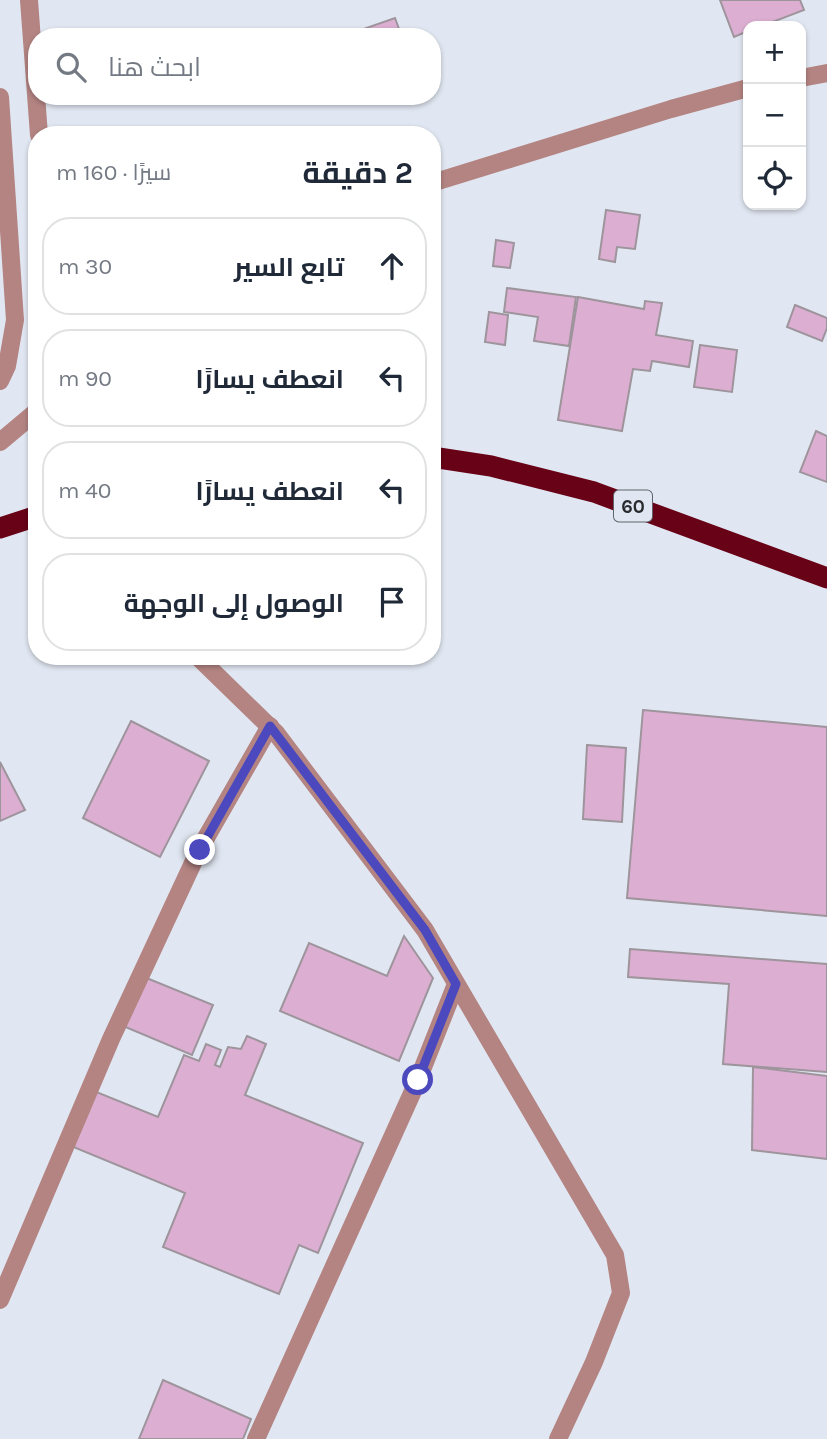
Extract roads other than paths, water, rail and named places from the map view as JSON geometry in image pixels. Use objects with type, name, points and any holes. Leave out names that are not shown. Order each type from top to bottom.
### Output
[{"type":"highway","name":"60","points":[[441,458],[491,466],[594,492],[827,578]]},
{"type":"highway","points":[[0,528],[28,519]]},
{"type":"street","points":[[29,0],[31,28]]},
{"type":"street","points":[[806,77],[827,73]]},
{"type":"street","points":[[441,180],[743,89]]},
{"type":"street","points":[[0,97],[7,320],[7,366],[0,381]]},
{"type":"street","points":[[37,105],[38,126]]},
{"type":"street","points":[[0,442],[28,419]]},
{"type":"street","points":[[206,665],[270,726],[425,930],[615,1255],[621,1293],[594,1362],[558,1439]]},
{"type":"street","points":[[0,1300],[111,1039],[177,896],[270,726]]},
{"type":"street","points":[[256,1439],[418,1080],[456,984]]}]
